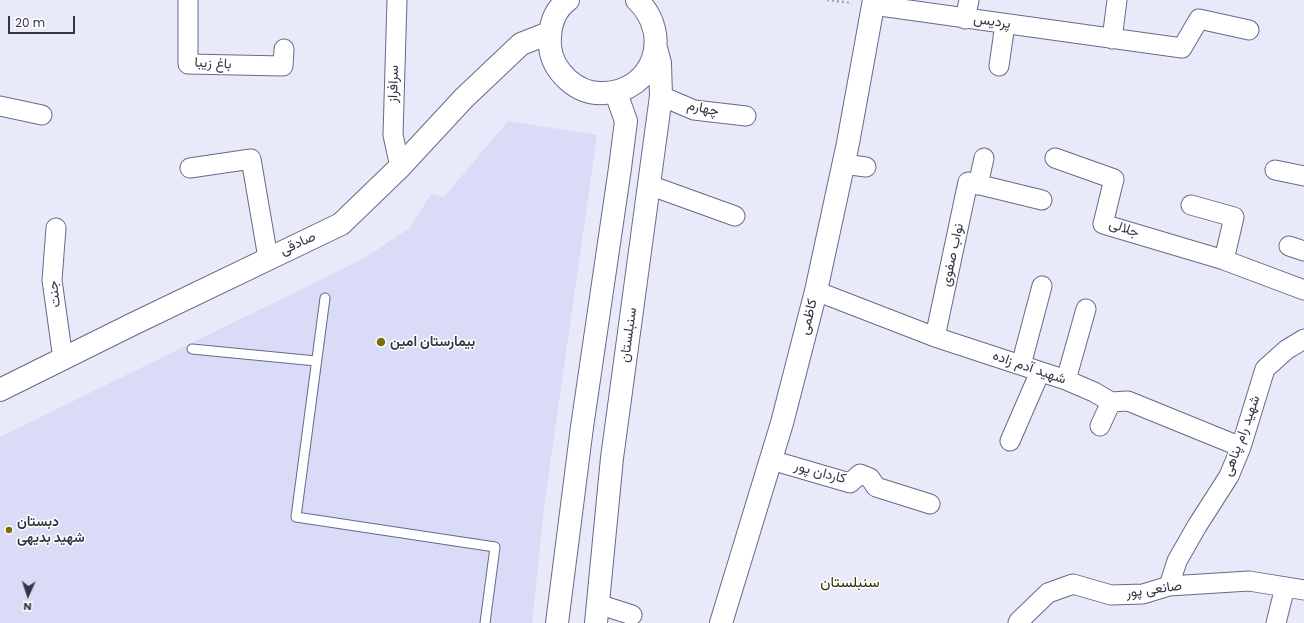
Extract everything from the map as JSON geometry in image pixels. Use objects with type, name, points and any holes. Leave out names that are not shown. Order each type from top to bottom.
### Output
[{"type":"street","name":"باغ زیبا","points":[[188,0],[188,64],[283,66],[284,48]]},
{"type":"street","name":"سرافراز","points":[[397,0],[393,135],[400,167]]},
{"type":"street","points":[[568,0],[554,17],[549,33],[550,54],[559,73],[575,87],[595,94],[616,93],[630,86],[642,77],[651,63],[656,48]]},
{"type":"street","points":[[965,19],[969,0]]},
{"type":"street","points":[[1112,39],[1117,0]]},
{"type":"street","name":"سنبلستان","points":[[597,613],[612,458],[661,96],[660,63],[656,48],[656,33],[652,18],[643,2]]},
{"type":"street","name":"پردیس","points":[[873,3],[965,19],[1182,48],[1200,19],[1249,30]]},
{"type":"street","name":"کاظمی","points":[[721,623],[782,423],[816,291],[844,164],[873,3]]},
{"type":"street","points":[[999,66],[1006,24]]},
{"type":"street","name":"صادقی","points":[[0,390],[268,258],[341,224],[400,167],[464,98],[521,44],[549,33]]},
{"type":"street","points":[[557,623],[581,435],[626,121],[616,93]]},
{"type":"street","name":"چهارم","points":[[661,96],[694,110],[746,116]]},
{"type":"street","points":[[0,106],[42,115]]},
{"type":"street","points":[[984,158],[978,185],[1042,200]]},
{"type":"street","name":"جلالی","points":[[1055,158],[1114,179],[1103,224],[1224,260],[1304,290]]},
{"type":"street","points":[[190,168],[251,159],[268,258]]},
{"type":"street","points":[[844,164],[866,168]]},
{"type":"street","points":[[1275,170],[1304,176]]},
{"type":"street","name":"نواب صفوی","points":[[935,336],[968,182],[978,185]]},
{"type":"street","points":[[649,185],[735,216]]},
{"type":"street","points":[[1191,205],[1234,218],[1224,260]]},
{"type":"street","name":"جنت","points":[[56,228],[60,278],[63,359]]},
{"type":"street","points":[[1021,366],[1042,286]]},
{"type":"street","name":"شهید آدم زاده","points":[[816,291],[935,336],[1066,380],[1094,392],[1111,402]]},
{"type":"street","points":[[1066,380],[1086,309]]},
{"type":"street","name":"شهید رام پناهی","points":[[1169,586],[1177,561],[1197,526],[1229,476],[1241,447],[1265,369],[1286,350],[1304,339]]},
{"type":"street","points":[[1010,442],[1040,372]]},
{"type":"street","points":[[1100,426],[1111,402],[1128,401],[1241,447]]},
{"type":"street","name":"کاردان پور","points":[[771,460],[850,483],[860,474],[870,478],[876,487],[930,504]]},
{"type":"street","name":"صانعی پور","points":[[1018,623],[1048,593],[1073,584],[1111,595],[1143,594],[1169,586],[1249,581],[1304,590]]},
{"type":"street","points":[[1276,623],[1285,587]]},
{"type":"street","points":[[597,613],[632,615]]},
{"type":"lane","points":[[325,298],[296,517],[495,547],[485,623]]},
{"type":"lane","points":[[192,349],[316,361]]},
{"type":"shaded area","name":"بیمارستان امین","points":[[508,121],[597,135],[544,507],[532,623],[0,623],[0,437],[363,259],[410,228],[431,194],[444,197]]},
{"type":"place","name":"بیمارستان امین","points":[[381,342]]},
{"type":"place","name":"دبستان شهید بدیهی","points":[[9,530]]},
{"type":"district","name":"سنبلستان","points":[[850,583]]}]
